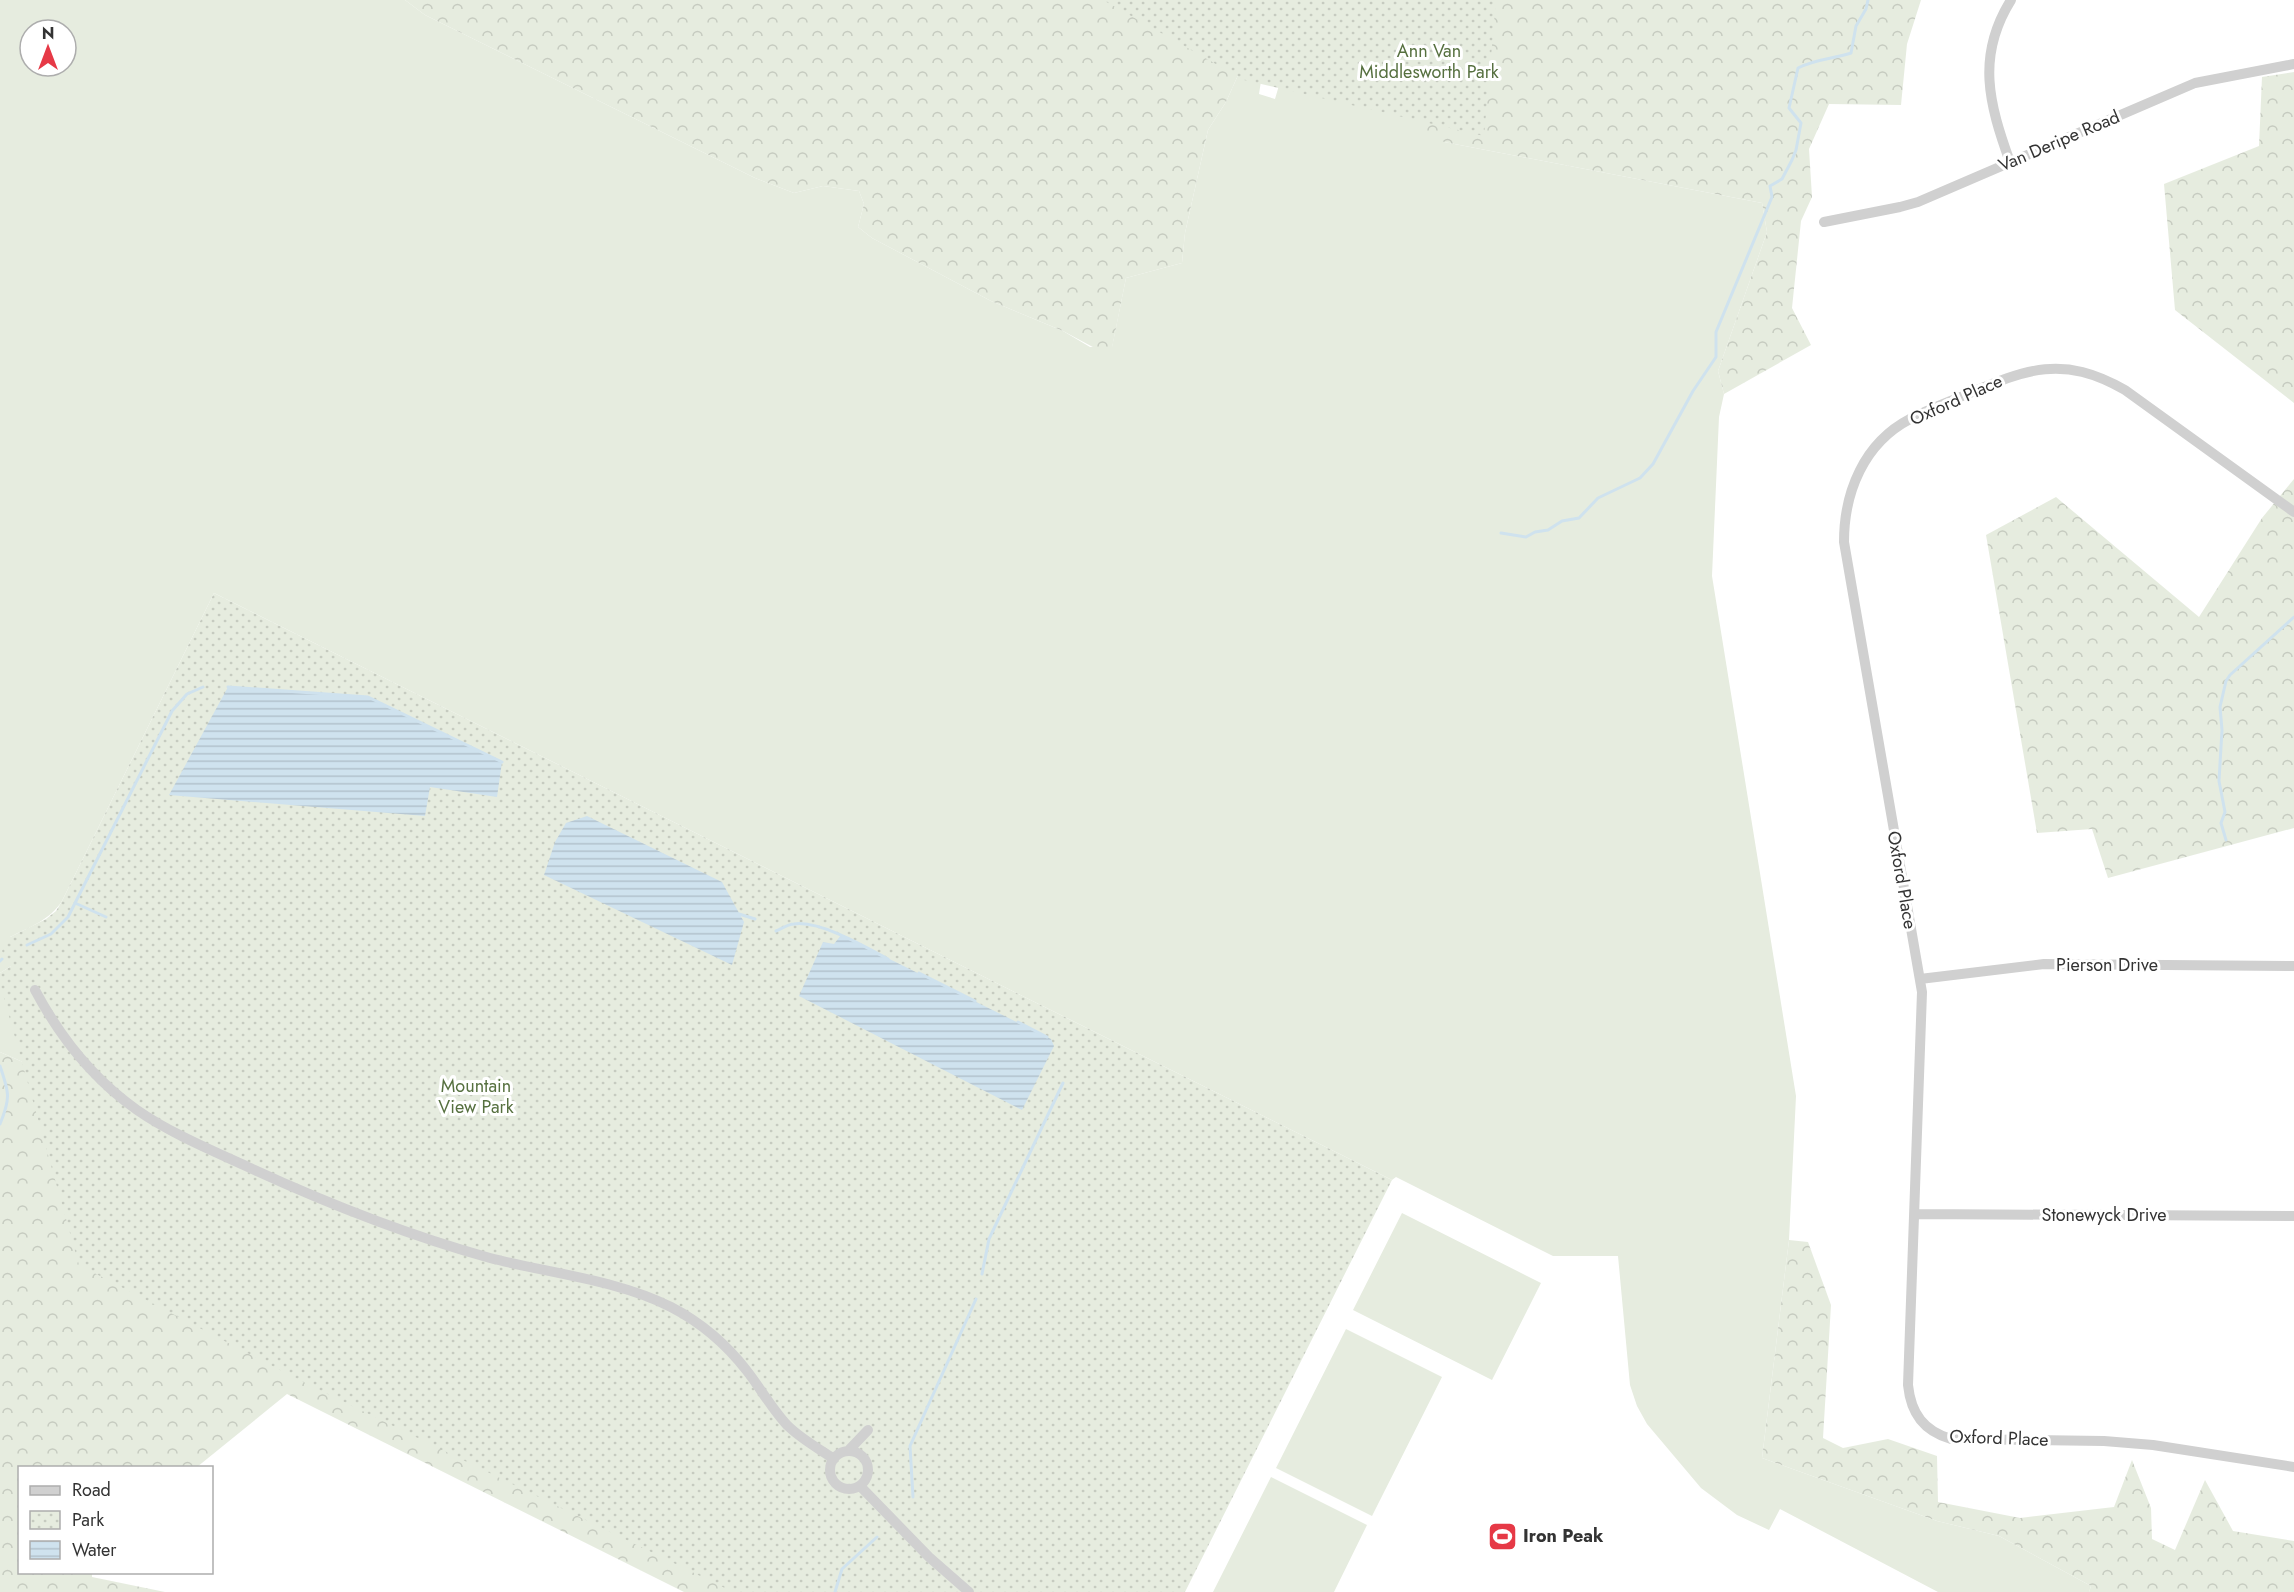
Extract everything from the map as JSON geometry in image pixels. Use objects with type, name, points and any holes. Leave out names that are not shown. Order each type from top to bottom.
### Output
[{"type":"street","points":[[2010,162],[1993,109],[1988,77],[1991,44],[2002,14],[2011,0]]},
{"type":"street","name":"Van Deripe Road","points":[[1824,222],[1909,205],[2195,83],[2294,64]]},
{"type":"street","name":"Oxford Place","points":[[2294,512],[2125,390],[2100,377],[2083,372],[2044,369],[2014,374],[1908,420],[1894,430],[1866,460],[1851,491],[1846,511],[1844,542],[1920,979],[1922,1004],[1908,1385],[1914,1411],[1929,1429],[1951,1440],[2104,1441],[2153,1445],[2294,1467]]},
{"type":"street","name":"Pierson Drive","points":[[1920,979],[2027,965],[2294,966]]},
{"type":"street","points":[[36,990],[61,1033],[84,1062],[111,1089],[138,1110],[198,1143],[275,1179],[400,1230],[491,1258],[624,1289],[669,1306],[714,1336],[746,1370],[788,1426],[834,1459]]},
{"type":"street","name":"Stonewyck Drive","points":[[1915,1214],[2294,1216]]},
{"type":"street","points":[[848,1451],[868,1430],[863,1457]]},
{"type":"street","points":[[848,1451],[856,1452],[863,1457],[868,1472],[866,1480],[860,1486],[846,1489],[836,1483],[830,1473],[834,1459],[840,1453],[848,1451]]},
{"type":"street","points":[[860,1486],[929,1557],[969,1592]]},
{"type":"green space","points":[[0,0],[405,0],[425,15],[755,178],[794,193],[823,186],[859,191],[864,204],[858,227],[872,238],[991,301],[1063,331],[1090,347],[1112,347],[1126,278],[1182,263],[1185,233],[1208,130],[1226,102],[1239,73],[1261,81],[1259,94],[1275,99],[1304,0],[1444,142],[1762,203],[1767,232],[1718,371],[1724,394],[1719,417],[1712,576],[1796,1096],[1789,1240],[1762,1458],[1937,1521],[1999,1536],[2091,1586],[2089,1592],[1938,1592],[1780,1509],[1769,1530],[1737,1515],[1701,1488],[1647,1424],[1637,1406],[1630,1385],[1618,1256],[1553,1256],[1396,1177],[1392,1180],[214,593],[62,901],[46,918],[10,937],[11,966],[0,973]]},
{"type":"green space","points":[[405,0],[1107,0],[1239,73],[1226,102],[1208,130],[1185,233],[1182,263],[1126,278],[1112,348],[1104,353],[1063,331],[991,301],[872,238],[858,227],[864,204],[859,191],[823,186],[794,193],[755,178],[425,15]]},
{"type":"green space","name":"Ann Van Middlesworth Park","points":[[1103,0],[1496,0],[1484,136],[1244,80]]},
{"type":"green space","points":[[1439,0],[1921,0],[1907,44],[1901,105],[1829,104],[1809,149],[1812,197],[1801,221],[1792,308],[1811,345],[1724,394],[1718,371],[1767,232],[1762,203],[1444,142],[1407,122]]},
{"type":"green space","points":[[2294,72],[2294,403],[2175,310],[2164,184],[2259,146],[2262,77]]},
{"type":"green space","points":[[2294,479],[2294,828],[2108,878],[2092,829],[2037,833],[1986,535],[2056,497],[2199,617],[2262,518]]},
{"type":"green space","name":"Mountain View Park","points":[[214,593],[1392,1180],[1185,1592],[733,1592],[303,1382],[79,1265],[0,984],[0,973],[11,966],[2,951],[10,937],[46,919],[56,911],[62,901]]},
{"type":"green space","points":[[0,980],[48,1073],[0,1052]]},
{"type":"green space","points":[[0,1052],[48,1073],[928,1592],[684,1592],[287,1394],[198,1466],[18,1466],[18,1574],[92,1574],[92,1577],[165,1592],[0,1592]]},
{"type":"green space","points":[[1402,1213],[1541,1283],[1492,1380],[1353,1310]]},
{"type":"green space","points":[[1789,1240],[1808,1242],[1831,1305],[1823,1438],[1843,1448],[1888,1439],[1937,1456],[1938,1502],[2020,1518],[2114,1507],[2132,1460],[2151,1508],[2152,1539],[2175,1550],[2205,1480],[2233,1531],[2294,1541],[2294,1592],[2089,1592],[2091,1586],[1999,1536],[1937,1521],[1762,1458]]},
{"type":"green space","points":[[1346,1329],[1442,1377],[1372,1516],[1276,1468]]},
{"type":"green space","points":[[1271,1477],[1367,1525],[1334,1592],[1213,1592]]},
{"type":"water","points":[[228,687],[368,697],[502,762],[497,797],[430,787],[425,816],[169,795]]},
{"type":"water","points":[[587,816],[722,882],[744,922],[732,965],[544,875],[555,842],[566,823]]},
{"type":"water","points":[[841,935],[1051,1039],[1054,1046],[1022,1110],[799,996],[823,942],[834,944]]},
{"type":"waterway","points":[[1501,533],[1526,537],[1535,532],[1548,530],[1562,521],[1579,518],[1598,498],[1640,478],[1653,464],[1693,391],[1716,357],[1716,332],[1772,197],[1770,186],[1782,179],[1796,150],[1801,123],[1789,108],[1798,68],[1851,53],[1856,26],[1866,9],[1868,0]]},
{"type":"waterway","points":[[2226,840],[2221,823],[2225,812],[2219,781],[2222,730],[2220,707],[2226,681],[2294,617]]},
{"type":"waterway","points":[[27,945],[51,934],[68,917],[172,711],[187,694],[203,687]]},
{"type":"waterway","points":[[228,687],[368,697],[502,762]]},
{"type":"waterway","points":[[75,903],[106,917]]},
{"type":"waterway","points":[[739,914],[755,919]]},
{"type":"waterway","points":[[776,931],[792,924],[816,926],[888,959]]},
{"type":"waterway","points":[[919,973],[975,1001]]},
{"type":"waterway","points":[[1018,1022],[1047,1037]]},
{"type":"waterway","points":[[0,1066],[8,1095],[0,1124]]},
{"type":"waterway","points":[[982,1274],[989,1239],[1063,1083]]},
{"type":"waterway","points":[[913,1497],[910,1446],[976,1299]]},
{"type":"waterway","points":[[835,1592],[842,1569],[877,1537]]},
{"type":"place","name":"Iron Peak","points":[[1502,1536]]}]
